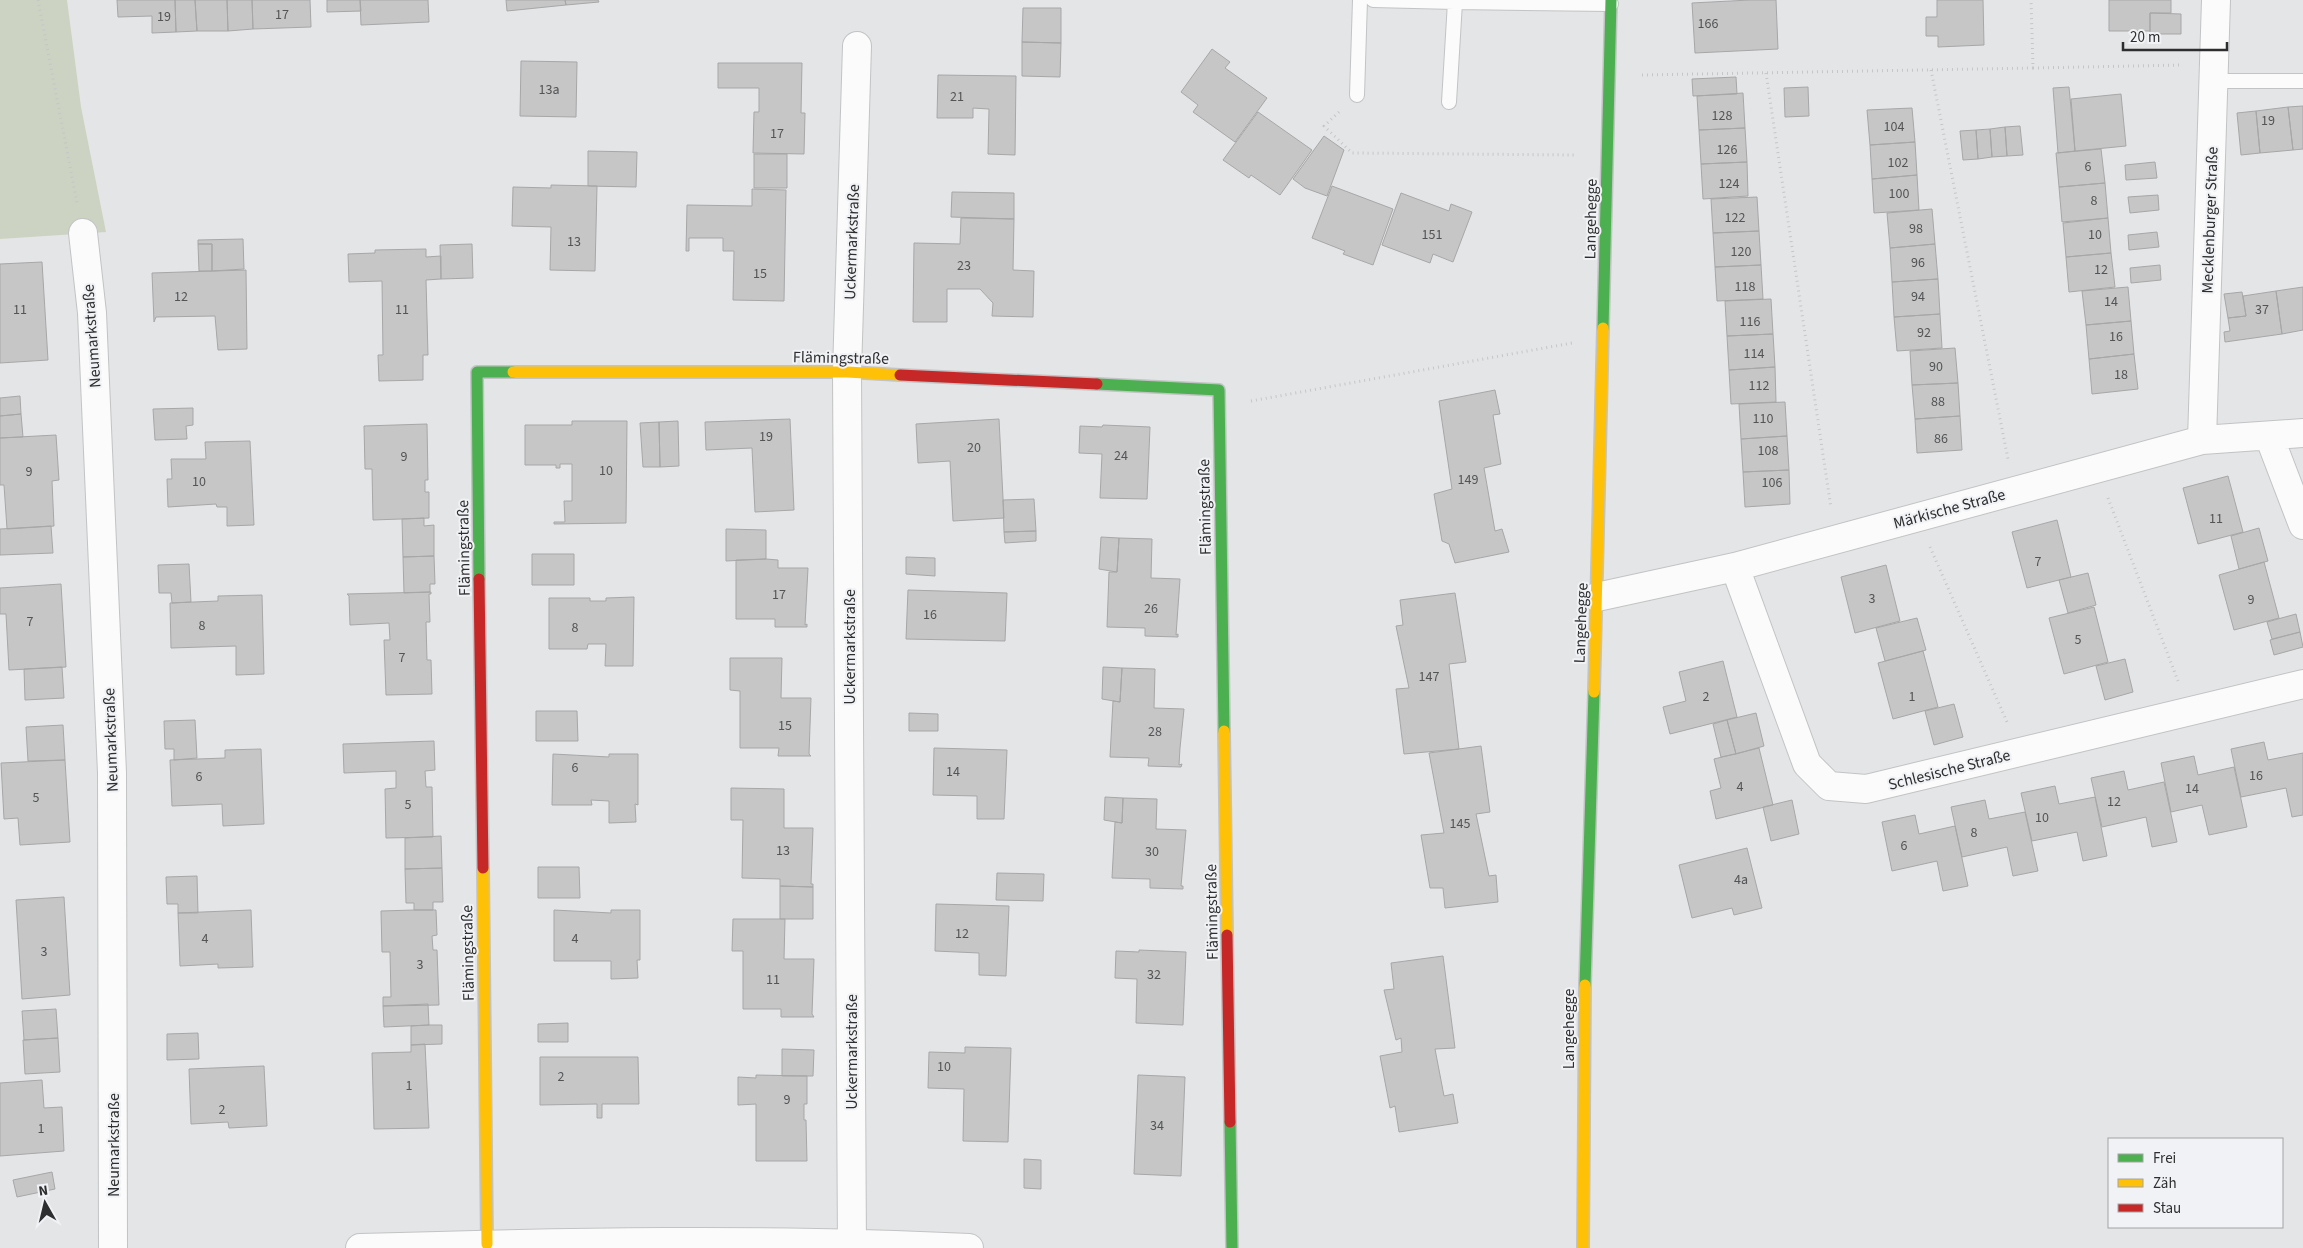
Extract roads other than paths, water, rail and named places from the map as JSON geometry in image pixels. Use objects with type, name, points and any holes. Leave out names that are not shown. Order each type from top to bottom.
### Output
[{"type":"street","name":"Mecklenburger Straße","points":[[2202,440],[2216,0]]},
{"type":"street","name":"Langehegge","points":[[1583,1248],[1585,936],[1597,596],[1611,2]]},
{"type":"street","name":"Uckermarkstraße","points":[[852,1245],[847,372],[857,46]]},
{"type":"street","name":"Neumarkstraße","points":[[83,233],[92,313],[112,773],[113,1248]]},
{"type":"street","name":"Flämingstraße","points":[[487,1244],[477,372],[847,372],[1218,390],[1232,1248]]},
{"type":"street","name":"Märkische Straße","points":[[1597,596],[1735,567],[2202,440],[2303,433]]},
{"type":"street","points":[[2269,436],[2303,525]]},
{"type":"street","name":"Schlesische Straße","points":[[1735,567],[1806,764],[1829,786],[1866,789],[2303,684]]},
{"type":"street","points":[[360,1248],[487,1244],[852,1245],[969,1248]]},
{"type":"lane","points":[[1357,95],[1360,0]]},
{"type":"lane","points":[[1373,0],[1611,2]]},
{"type":"lane","points":[[1449,102],[1455,1]]},
{"type":"lane","points":[[2213,73],[2303,81]]}]
